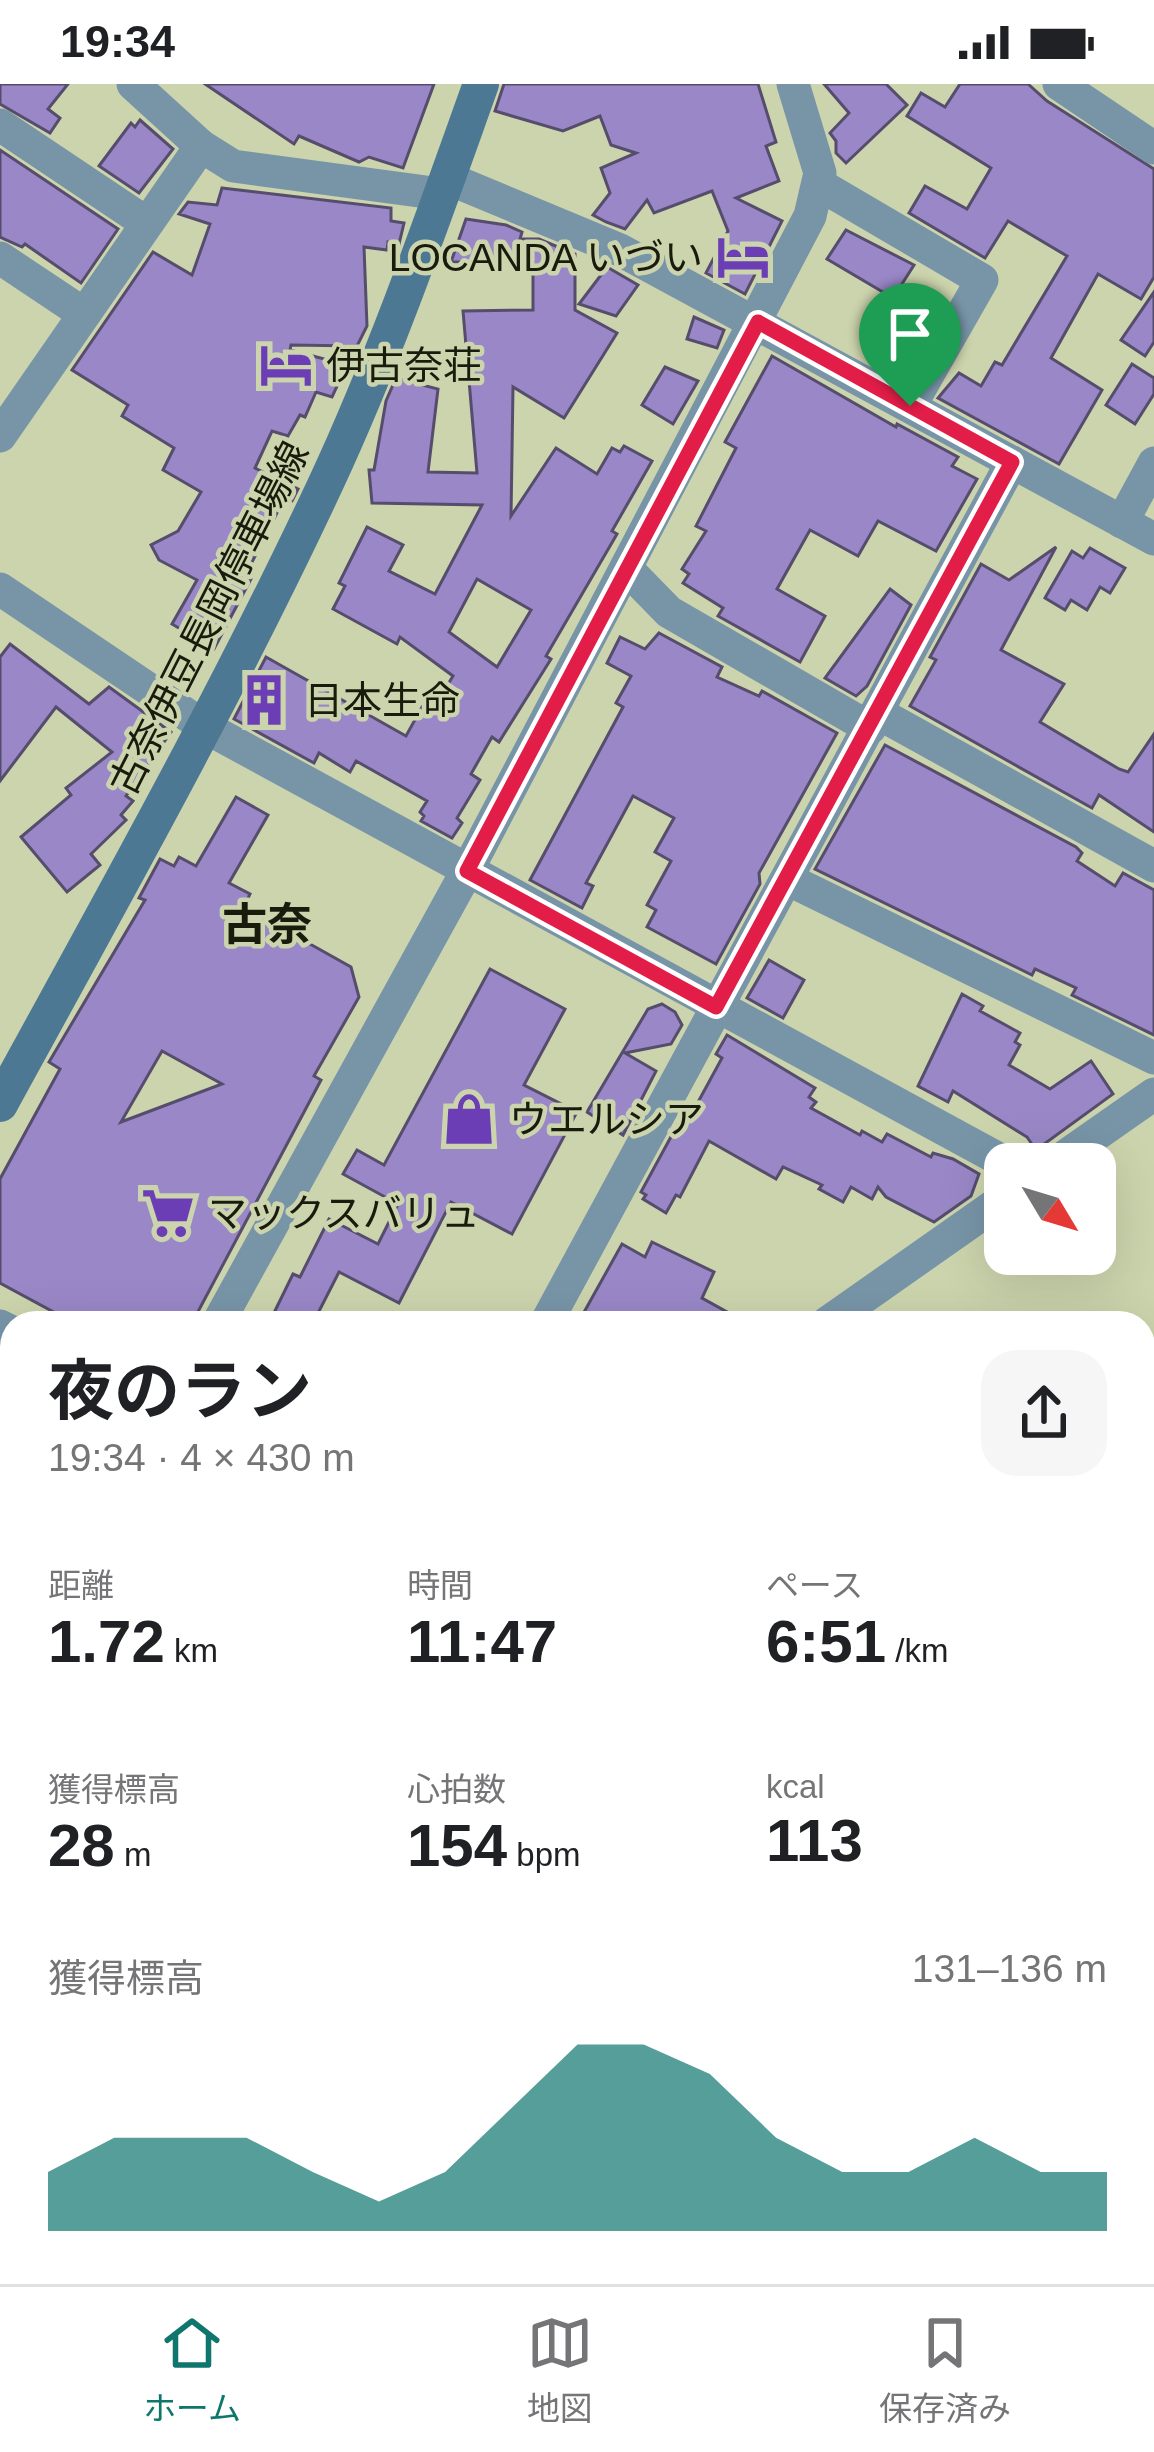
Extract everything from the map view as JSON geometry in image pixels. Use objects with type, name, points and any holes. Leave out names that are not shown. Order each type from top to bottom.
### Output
[{"type":"main road","name":"古奈伊豆長岡停車場線","points":[[0,1104],[205,727],[326,482],[396,318],[481,84]]},
{"type":"street","points":[[133,84],[200,146],[233,166],[444,186],[620,250],[1154,539]]},
{"type":"street","points":[[225,1311],[467,871],[810,216],[820,185],[817,154],[793,84]]},
{"type":"street","points":[[1059,84],[1154,148]]},
{"type":"street","points":[[0,125],[145,223]]},
{"type":"street","points":[[0,436],[200,146]]},
{"type":"street","points":[[820,185],[982,280],[910,406]]},
{"type":"street","points":[[0,258],[84,314]]},
{"type":"street","points":[[552,1311],[1012,462]]},
{"type":"street","points":[[1122,522],[1154,463]]},
{"type":"street","points":[[626,568],[669,612],[1154,866]]},
{"type":"street","points":[[0,589],[205,727],[984,1151]]},
{"type":"street","points":[[787,879],[1154,1058]]},
{"type":"street","points":[[1084,1143],[1154,1094]]},
{"type":"street","points":[[843,1311],[984,1213]]},
{"type":"building","points":[[0,84],[68,84],[48,109],[60,118],[50,133],[0,104]]},
{"type":"building","points":[[205,84],[434,84],[403,168],[369,157],[359,162],[299,136],[294,144]]},
{"type":"building","points":[[504,84],[758,84],[776,142],[766,146],[779,181],[736,198],[782,221],[745,294],[706,273],[728,231],[712,191],[654,213],[647,200],[625,229],[606,222],[593,215],[610,193],[601,168],[636,153],[611,145],[600,116],[563,131],[495,111]]},
{"type":"building","points":[[824,84],[886,84],[907,105],[846,163],[836,153],[830,133],[849,113]]},
{"type":"building","points":[[960,84],[1028,84],[1154,169],[1154,277],[1141,299],[1098,274],[1051,358],[1102,390],[1059,464],[938,398],[959,373],[981,386],[995,362],[1002,365],[1067,256],[1008,221],[985,258],[909,213],[925,186],[967,209],[991,168],[907,116],[921,93],[945,107]]},
{"type":"building","points":[[140,120],[173,149],[139,193],[99,166],[131,123],[135,127]]},
{"type":"building","points":[[0,150],[118,229],[81,283],[25,244],[22,247],[0,237]]},
{"type":"building","points":[[222,188],[391,208],[391,221],[404,223],[399,244],[388,242],[387,250],[364,247],[367,326],[357,346],[291,345],[290,350],[347,365],[332,397],[316,392],[305,417],[300,415],[288,436],[272,431],[255,468],[298,489],[292,501],[283,501],[245,576],[251,579],[214,649],[172,624],[197,580],[159,560],[151,545],[178,531],[201,492],[163,470],[174,448],[122,416],[128,405],[72,370],[153,252],[192,275],[210,224],[179,214],[188,202],[217,205]]},
{"type":"building","points":[[466,219],[506,225],[522,232],[520,239],[539,239],[575,254],[575,310],[617,333],[564,418],[513,387],[511,516],[556,448],[597,474],[612,448],[620,452],[624,446],[652,461],[612,531],[617,534],[546,656],[551,659],[499,742],[492,737],[471,774],[480,780],[457,818],[462,823],[452,838],[421,821],[427,801],[356,761],[350,772],[319,753],[314,763],[234,719],[266,657],[406,736],[422,707],[431,712],[453,676],[400,637],[397,644],[333,609],[345,586],[339,583],[367,527],[403,545],[389,571],[435,594],[482,505],[372,503],[369,470],[374,470],[386,401],[396,378],[438,389],[428,472],[477,473],[463,311],[533,310],[533,262],[451,262]],"holes":[[[477,579],[531,610],[497,667],[449,632]]]},
{"type":"building","points":[[846,230],[914,265],[893,298],[827,259]]},
{"type":"building","points":[[607,267],[638,285],[616,316],[579,304]]},
{"type":"building","points":[[1154,292],[1154,342],[1145,356],[1121,340]]},
{"type":"building","points":[[694,317],[724,330],[717,348],[687,339]]},
{"type":"building","points":[[772,356],[958,457],[952,466],[977,479],[936,551],[878,521],[858,556],[810,530],[777,589],[825,616],[800,662],[718,616],[723,608],[683,583],[689,574],[682,569],[706,531],[696,526],[736,448],[725,442]]},
{"type":"building","points":[[1132,364],[1154,378],[1154,394],[1135,424],[1106,405]]},
{"type":"building","points":[[665,367],[698,381],[673,424],[642,405]]},
{"type":"building","points":[[1056,547],[1001,650],[1064,684],[1040,722],[1119,769],[1128,772],[1154,734],[1154,832],[1099,795],[1092,808],[910,706],[936,660],[930,657],[981,564],[1009,580]]},
{"type":"building","points":[[1090,548],[1125,568],[1110,593],[1100,587],[1087,610],[1071,600],[1065,610],[1045,598],[1072,551],[1083,558]]},
{"type":"building","points":[[890,589],[911,605],[867,686],[856,696],[825,678]]},
{"type":"building","points":[[659,633],[722,667],[717,677],[759,696],[762,691],[837,733],[759,873],[760,884],[716,964],[647,927],[656,910],[647,905],[671,861],[655,852],[674,818],[633,796],[586,883],[593,886],[582,908],[530,880],[623,707],[616,703],[631,676],[607,663],[620,637],[645,649]]},
{"type":"building","points":[[10,644],[89,704],[109,687],[171,732],[126,796],[133,801],[121,815],[126,820],[91,854],[100,865],[67,892],[21,837],[71,795],[66,788],[112,752],[56,707],[0,781],[0,657]]},
{"type":"building","points":[[885,745],[1076,847],[1082,853],[1077,861],[1115,886],[1123,873],[1154,890],[1154,1035],[1072,995],[1076,988],[1035,969],[1032,975],[815,869]]},
{"type":"building","points":[[236,797],[268,815],[229,883],[250,894],[244,907],[351,967],[359,997],[314,1076],[321,1080],[198,1311],[52,1311],[0,1283],[0,1179],[60,1069],[49,1062],[145,900],[139,898],[160,859],[174,866],[179,857],[196,866]],"holes":[[[162,1051],[222,1084],[121,1122]]]},
{"type":"building","points":[[769,960],[804,980],[783,1018],[747,998]]},
{"type":"building","points":[[490,969],[565,1009],[524,1085],[577,1112],[512,1234],[451,1202],[399,1303],[339,1272],[319,1311],[275,1311],[293,1274],[300,1277],[329,1219],[378,1244],[398,1204],[343,1174],[357,1150],[384,1165]]},
{"type":"building","points":[[962,994],[983,1006],[980,1011],[1020,1033],[1015,1042],[1020,1045],[1009,1065],[1050,1089],[1091,1061],[1113,1094],[1046,1143],[1031,1143],[953,1091],[948,1102],[918,1086]]},
{"type":"building","points":[[662,1004],[675,1012],[682,1025],[671,1044],[625,1053],[656,1071],[623,1135],[587,1112],[648,1009]]},
{"type":"building","points":[[727,1035],[815,1088],[809,1097],[816,1102],[811,1108],[860,1135],[862,1131],[882,1142],[887,1134],[979,1174],[971,1196],[934,1222],[886,1197],[878,1187],[872,1199],[851,1187],[843,1202],[819,1189],[822,1185],[783,1167],[776,1179],[709,1141],[680,1197],[676,1195],[666,1213],[643,1199],[646,1195],[641,1192],[685,1111],[691,1115],[722,1058],[716,1054]]},
{"type":"building","points":[[652,1242],[714,1272],[702,1298],[725,1311],[585,1311],[622,1244],[645,1257]]},
{"type":"place","name":"LOCANDA いづい","points":[[743,257]]},
{"type":"place","name":"伊古奈荘","points":[[286,365]]},
{"type":"place","name":"日本生命","points":[[264,700]]},
{"type":"place","name":"ウエルシア","points":[[469,1119]]},
{"type":"place","name":"マックスバリュ","points":[[168,1213]]},
{"type":"district","name":"古奈","points":[[267,924]]},
{"type":"route","points":[[758,322],[910,406],[1012,462],[716,1007],[467,871],[758,322]]}]
